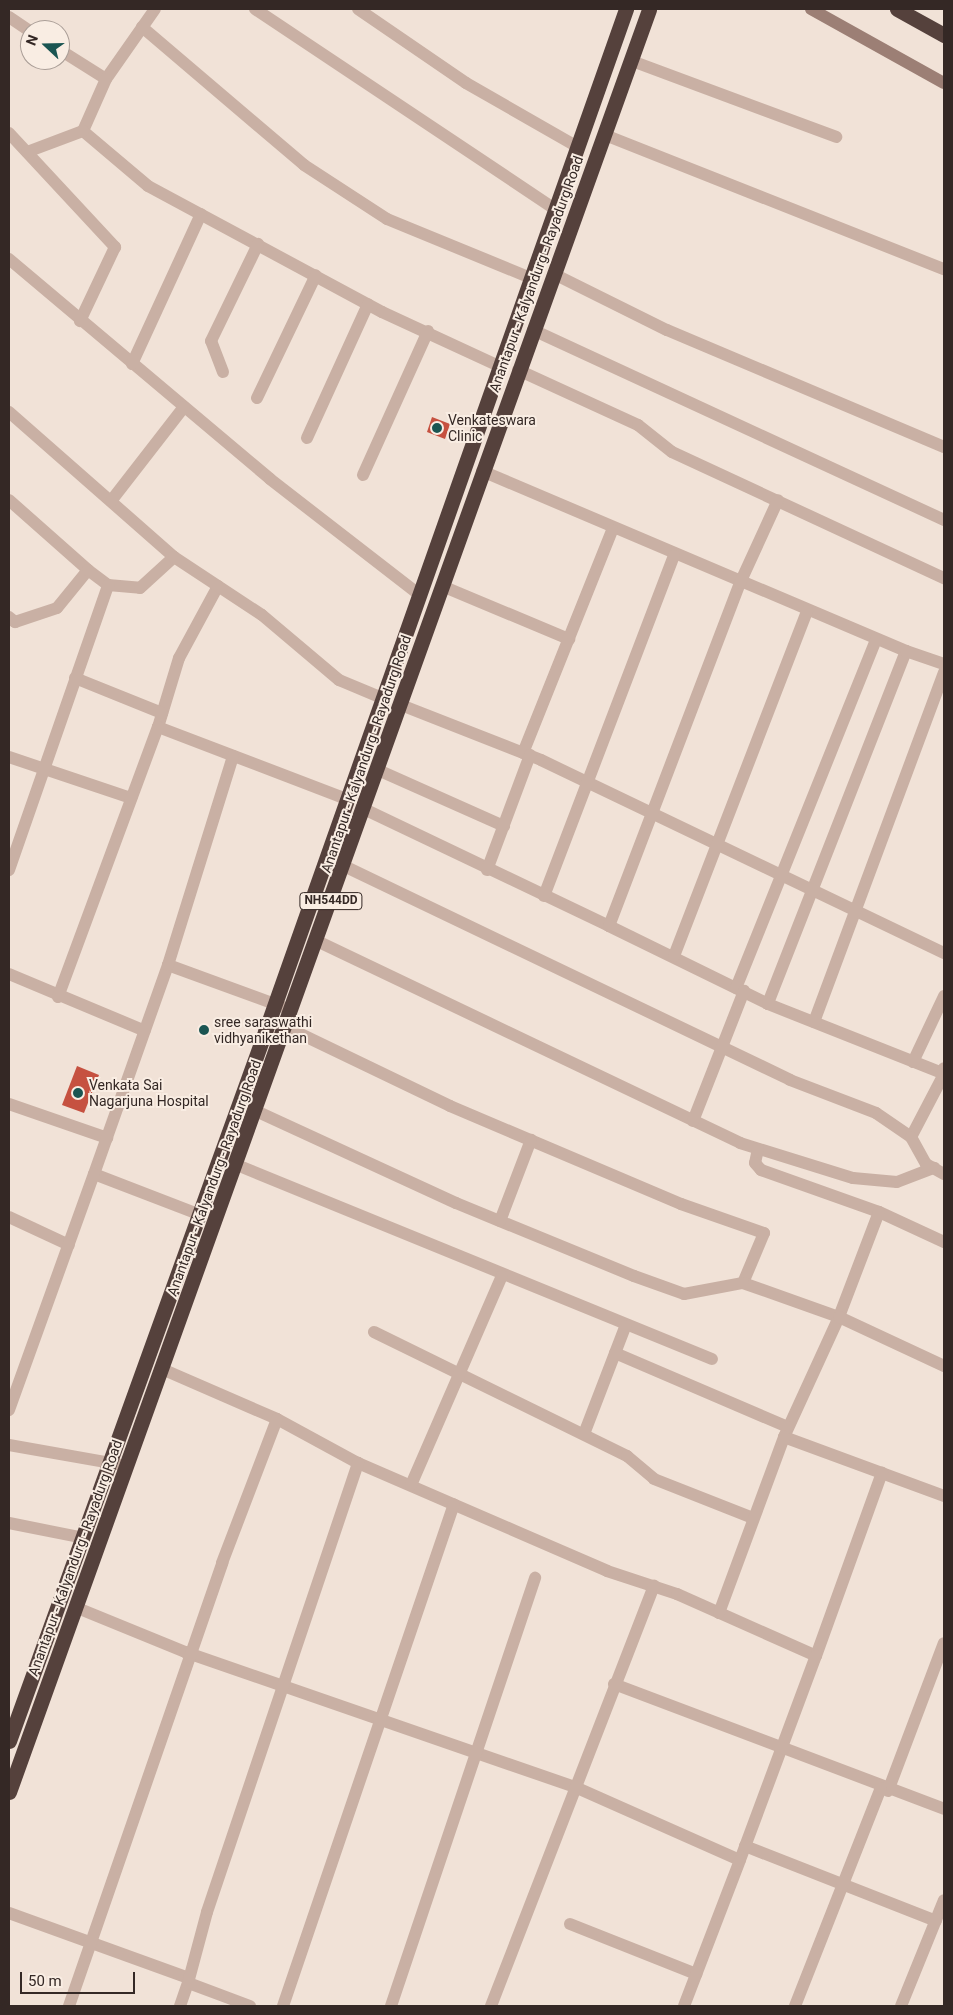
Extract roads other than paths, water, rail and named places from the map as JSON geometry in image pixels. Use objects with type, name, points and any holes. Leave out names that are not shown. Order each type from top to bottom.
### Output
[{"type":"highway","name":"Anantapur - Kalyandurg - Rayadurg Road","points":[[9,1741],[106,1462],[275,1004],[531,278],[553,208],[626,9]]},
{"type":"highway","name":"Anantapur - Kalyandurg - Rayadurg Road","points":[[9,1792],[237,1165],[518,370],[632,62],[649,9]]},
{"type":"highway","points":[[897,9],[944,35]]},
{"type":"street","points":[[27,152],[83,131],[106,79],[156,9]]},
{"type":"street","points":[[255,9],[553,208]]},
{"type":"street","points":[[358,9],[466,83],[576,146]]},
{"type":"street","points":[[811,9],[944,83]]},
{"type":"street","points":[[9,16],[20,24]]},
{"type":"street","points":[[142,28],[304,166],[387,219],[531,278]]},
{"type":"street","points":[[70,56],[106,79]]},
{"type":"street","points":[[632,62],[836,138]]},
{"type":"street","points":[[83,131],[148,186],[368,304],[499,366]]},
{"type":"street","points":[[9,133],[115,247],[80,321]]},
{"type":"street","points":[[605,134],[944,269]]},
{"type":"street","points":[[132,364],[201,214]]},
{"type":"street","points":[[222,372],[211,341],[258,244]]},
{"type":"street","points":[[9,259],[184,407],[418,594]]},
{"type":"street","points":[[554,274],[667,330],[944,447]]},
{"type":"street","points":[[257,398],[316,275]]},
{"type":"street","points":[[307,438],[368,304]]},
{"type":"street","points":[[533,330],[944,520]]},
{"type":"street","points":[[363,475],[428,331]]},
{"type":"street","points":[[518,370],[624,418],[672,452],[944,578]]},
{"type":"street","points":[[111,501],[184,407]]},
{"type":"street","points":[[9,412],[174,557],[262,615],[339,680],[382,698]]},
{"type":"street","points":[[482,472],[740,584],[906,651],[944,664]]},
{"type":"street","points":[[9,500],[88,570],[108,585],[140,588],[174,557]]},
{"type":"street","points":[[610,926],[654,816],[740,584],[778,500]]},
{"type":"street","points":[[487,870],[504,826],[526,754],[612,530]]},
{"type":"street","points":[[544,896],[674,556]]},
{"type":"street","points":[[9,617],[15,622],[57,608],[88,570]]},
{"type":"street","points":[[9,870],[11,855],[45,769],[108,585]]},
{"type":"street","points":[[58,997],[130,798],[158,727],[179,658],[218,586]]},
{"type":"street","points":[[442,586],[569,639]]},
{"type":"street","points":[[674,956],[807,611]]},
{"type":"street","points":[[693,1121],[781,875],[876,639]]},
{"type":"street","points":[[768,1004],[816,890],[906,651]]},
{"type":"street","points":[[814,1022],[854,907],[941,690],[944,672]]},
{"type":"street","points":[[76,678],[162,713]]},
{"type":"street","points":[[401,705],[526,754],[716,846],[854,907],[944,952]]},
{"type":"street","points":[[158,727],[347,799]]},
{"type":"street","points":[[9,1410],[13,1387],[69,1245],[168,965],[233,756]]},
{"type":"street","points":[[9,757],[130,798]]},
{"type":"street","points":[[378,770],[504,826]]},
{"type":"street","points":[[364,809],[487,870],[674,956],[768,1004],[913,1062],[943,1072],[911,1136]]},
{"type":"street","points":[[344,866],[721,1045],[790,1080],[876,1113],[911,1136],[926,1164],[939,1171]]},
{"type":"street","points":[[317,941],[693,1121],[758,1149],[853,1178],[897,1182],[939,1171]]},
{"type":"street","points":[[168,965],[292,1011]]},
{"type":"street","points":[[9,974],[58,997],[145,1031]]},
{"type":"street","points":[[913,1062],[944,996]]},
{"type":"street","points":[[286,1027],[531,1140],[764,1233],[743,1283]]},
{"type":"street","points":[[9,1104],[107,1138]]},
{"type":"street","points":[[256,1110],[500,1221],[684,1294],[743,1283],[839,1317],[944,1366]]},
{"type":"street","points":[[500,1221],[531,1140]]},
{"type":"street","points":[[758,1149],[757,1168],[879,1212],[944,1242]]},
{"type":"street","points":[[237,1165],[625,1327],[712,1359]]},
{"type":"street","points":[[94,1174],[198,1214]]},
{"type":"street","points":[[719,1613],[786,1432],[839,1317],[879,1212]]},
{"type":"street","points":[[9,1219],[69,1245]]},
{"type":"street","points":[[411,1485],[462,1374],[502,1276]]},
{"type":"street","points":[[584,1434],[625,1327]]},
{"type":"street","points":[[374,1332],[627,1456],[654,1479],[753,1518]]},
{"type":"street","points":[[615,1353],[786,1432],[882,1473],[944,1496]]},
{"type":"street","points":[[162,1369],[276,1419],[358,1463],[607,1571],[654,1586],[816,1656]]},
{"type":"street","points":[[69,2006],[276,1419]]},
{"type":"street","points":[[9,1445],[126,1467]]},
{"type":"street","points":[[180,2006],[207,1912],[358,1463]]},
{"type":"street","points":[[684,2006],[783,1745],[882,1473]]},
{"type":"street","points":[[283,2006],[454,1504]]},
{"type":"street","points":[[10,1526],[79,1537]]},
{"type":"street","points":[[391,2006],[535,1578]]},
{"type":"street","points":[[491,2006],[614,1684],[654,1586]]},
{"type":"street","points":[[75,1607],[192,1654],[382,1718],[575,1787],[740,1860]]},
{"type":"street","points":[[795,2006],[944,1643]]},
{"type":"street","points":[[614,1684],[783,1745],[885,1790],[944,1809]]},
{"type":"street","points":[[745,1846],[936,1921]]},
{"type":"street","points":[[906,2004],[944,1900]]},
{"type":"street","points":[[9,1912],[92,1940],[250,2006]]},
{"type":"street","points":[[570,1924],[696,1974]]},
{"type":"place","name":"Venkateswara Clinic","points":[[437,428]]},
{"type":"place","name":"sree saraswathi vidhyanikethan","points":[[204,1030]]},
{"type":"place","name":"Venkata Sai Nagarjuna Hospital","points":[[78,1093]]}]
